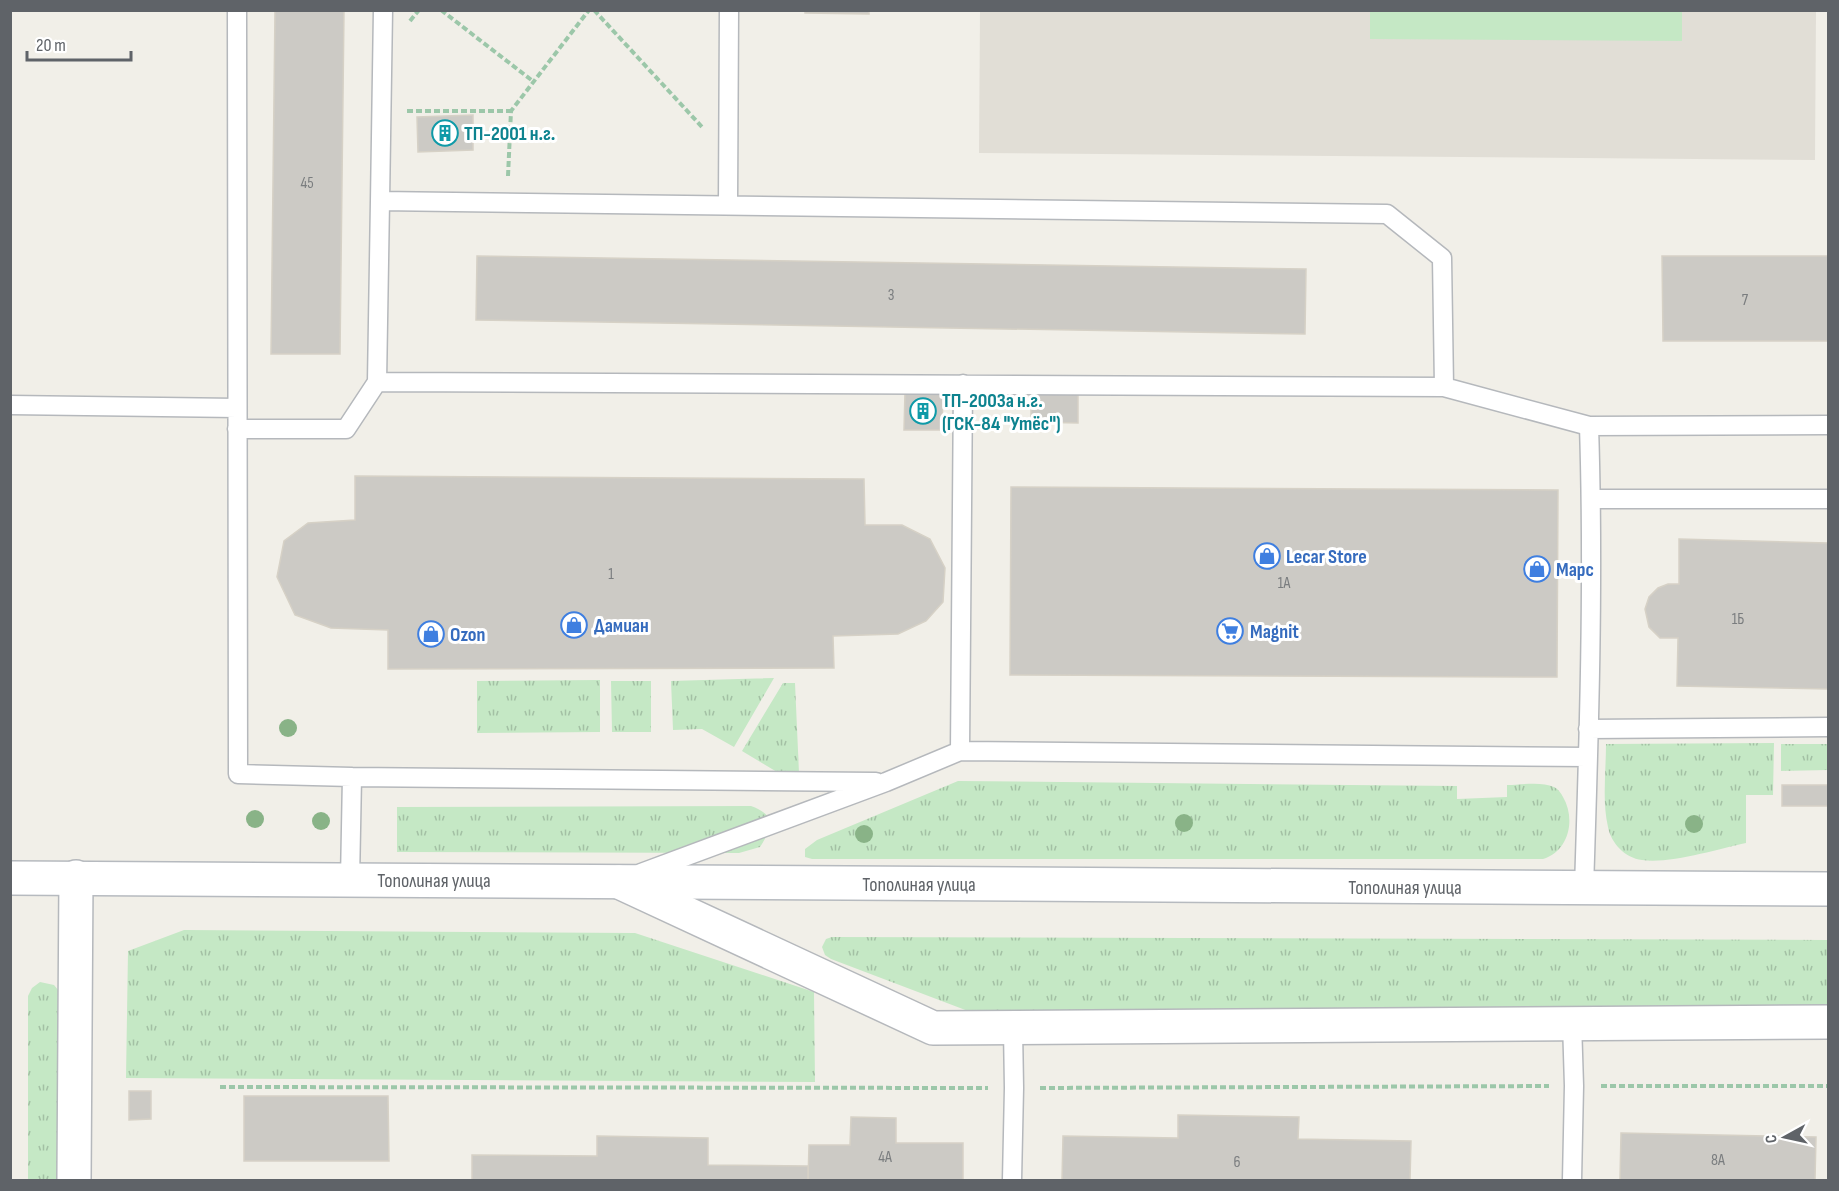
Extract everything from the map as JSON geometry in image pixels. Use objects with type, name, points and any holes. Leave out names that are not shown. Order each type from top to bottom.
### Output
[{"type":"main road","points":[[74,1180],[76,877]]},
{"type":"main road","name":"Тополиная улица","points":[[10,878],[1828,889]]},
{"type":"main road","points":[[619,882],[933,1028],[1828,1022]]},
{"type":"lane","points":[[237,10],[238,774],[886,782]]},
{"type":"lane","points":[[237,429],[346,429],[377,382],[383,10]]},
{"type":"lane","points":[[728,204],[729,10]]},
{"type":"lane","points":[[380,201],[1387,214],[1442,258],[1444,387]]},
{"type":"lane","points":[[377,382],[1444,387],[1589,426],[1828,425]]},
{"type":"lane","points":[[960,751],[963,384]]},
{"type":"lane","points":[[10,405],[237,408]]},
{"type":"lane","points":[[1584,888],[1591,499],[1589,426]]},
{"type":"lane","points":[[1591,499],[1828,500]]},
{"type":"lane","points":[[1588,729],[1828,727]]},
{"type":"lane","points":[[619,882],[886,782],[960,751],[1588,757]]},
{"type":"lane","points":[[350,880],[352,777]]},
{"type":"lane","points":[[1572,1022],[1574,1086],[1572,1180]]},
{"type":"lane","points":[[1012,1180],[1013,1029]]},
{"type":"path","points":[[441,10],[534,82]]},
{"type":"path","points":[[506,203],[512,111],[589,10]]},
{"type":"path","points":[[594,10],[728,155]]},
{"type":"path","points":[[382,111],[512,111]]},
{"type":"path","points":[[220,1087],[1828,1086]]},
{"type":"shaded area","points":[[980,11],[1816,11],[1815,160],[979,153]]},
{"type":"green space","points":[[1370,11],[1682,11],[1682,41],[1370,39]]},
{"type":"green space","points":[[774,678],[734,747],[702,729],[673,730],[671,681]]},
{"type":"green space","points":[[600,680],[600,732],[477,733],[477,681]]},
{"type":"green space","points":[[611,681],[651,681],[651,732],[612,732]]},
{"type":"green space","points":[[783,683],[795,683],[799,773],[782,775],[742,751]]},
{"type":"green space","points":[[1774,743],[1773,795],[1746,795],[1746,843],[1680,858],[1653,861],[1630,856],[1612,839],[1605,807],[1606,744]]},
{"type":"green space","points":[[1781,744],[1828,744],[1828,770],[1781,771]]},
{"type":"green space","points":[[958,781],[1457,786],[1457,799],[1507,797],[1507,785],[1543,784],[1554,787],[1561,794],[1567,806],[1569,824],[1568,833],[1559,849],[1543,859],[812,859],[805,857],[805,849],[817,840]]},
{"type":"green space","points":[[751,806],[765,813],[770,822],[768,833],[760,847],[739,853],[397,852],[397,807]]},
{"type":"green space","points":[[184,930],[635,933],[814,992],[815,1082],[126,1078],[128,951]]},
{"type":"green space","points":[[832,937],[1828,940],[1828,1012],[968,1011],[831,959],[825,955],[822,947],[826,939]]},
{"type":"green space","points":[[40,982],[54,985],[59,991],[60,1180],[28,1180],[28,996],[32,988]]},
{"type":"building","points":[[275,10],[344,10],[340,354],[271,354]]},
{"type":"building","points":[[805,10],[869,10],[869,14],[805,13]]},
{"type":"building","name":"ТП-2001 н.г.","points":[[473,115],[473,150],[418,152],[417,117]]},
{"type":"building","points":[[477,256],[1306,269],[1305,334],[476,320]]},
{"type":"building","points":[[1662,256],[1828,256],[1828,341],[1663,341]]},
{"type":"building","name":"ТП-2003а н.г. (ГСК-84 \"Утёс\")","points":[[905,392],[943,392],[942,430],[904,430]]},
{"type":"building","points":[[1031,394],[1078,394],[1078,423],[1031,422]]},
{"type":"building","points":[[355,476],[864,479],[865,525],[902,525],[930,539],[945,568],[943,602],[926,621],[898,634],[833,636],[834,668],[388,669],[388,630],[331,628],[295,615],[277,577],[284,541],[308,523],[355,520]]},
{"type":"building","points":[[1011,487],[1558,490],[1557,677],[1010,675]]},
{"type":"building","points":[[1679,539],[1828,543],[1828,689],[1677,686],[1678,638],[1660,638],[1649,627],[1645,609],[1649,597],[1658,588],[1668,584],[1679,584]]},
{"type":"building","points":[[1782,785],[1828,785],[1828,806],[1782,806]]},
{"type":"building","points":[[129,1091],[151,1091],[151,1119],[129,1120]]},
{"type":"building","points":[[244,1096],[388,1096],[389,1161],[244,1161]]},
{"type":"building","points":[[1178,1115],[1299,1117],[1298,1139],[1411,1141],[1410,1180],[1062,1180],[1063,1136],[1178,1138]]},
{"type":"building","points":[[851,1117],[896,1118],[896,1143],[963,1143],[963,1180],[808,1180],[809,1145],[850,1145]]},
{"type":"building","points":[[1621,1133],[1816,1137],[1815,1180],[1620,1180]]},
{"type":"building","points":[[597,1136],[708,1138],[708,1165],[808,1166],[808,1180],[472,1180],[472,1155],[597,1156]]},
{"type":"place","name":"ТП-2001 н.г.","points":[[445,133]]},
{"type":"place","name":"ТП-2003а н.г. (ГСК-84 \"Утёс\")","points":[[923,411]]},
{"type":"place","name":"Lecar Store","points":[[1267,556]]},
{"type":"place","name":"Марс","points":[[1537,569]]},
{"type":"place","name":"Дамиан","points":[[574,625]]},
{"type":"place","name":"Magnit","points":[[1230,631]]},
{"type":"place","name":"Ozon","points":[[431,634]]}]
